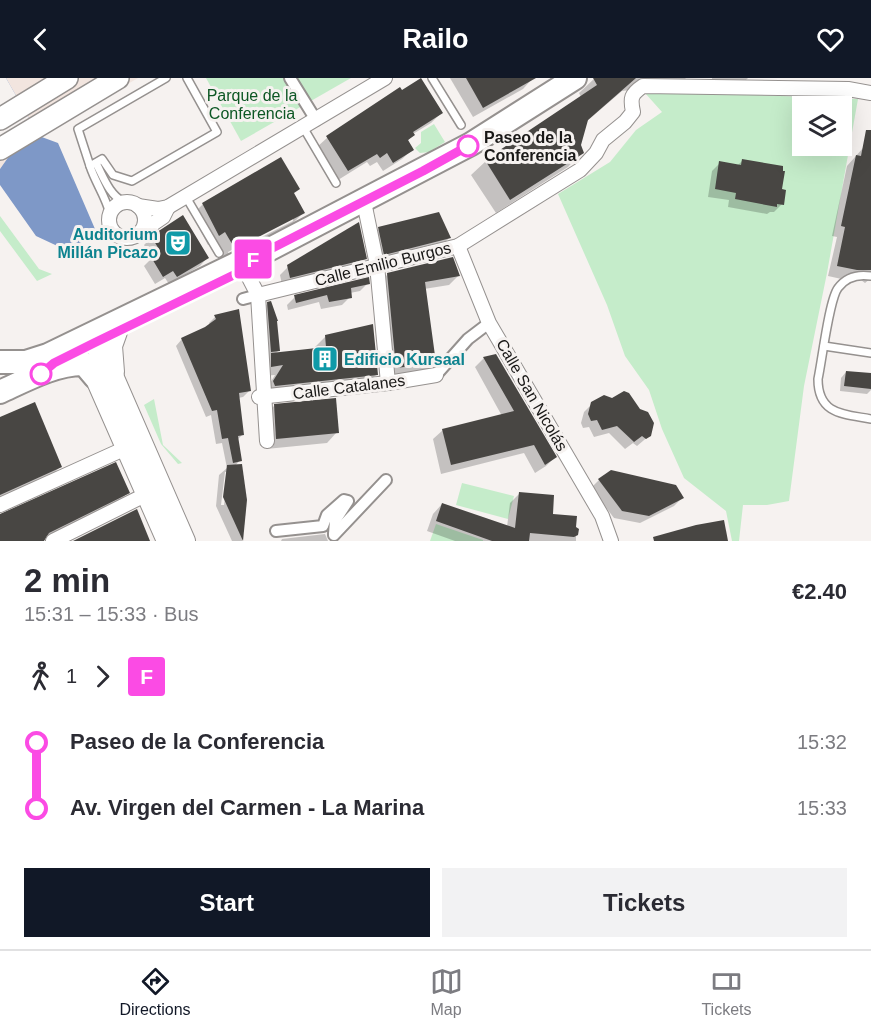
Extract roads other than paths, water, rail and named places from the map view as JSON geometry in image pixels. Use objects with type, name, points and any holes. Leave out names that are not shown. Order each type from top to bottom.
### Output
[{"type":"highway","points":[[0,362],[26,362],[117,332],[247,265],[471,144],[575,78]]},
{"type":"highway","points":[[41,374],[88,341],[240,262],[247,265]]},
{"type":"highway","points":[[0,392],[41,374],[79,364],[104,377]]},
{"type":"main road","points":[[0,119],[67,78]]},
{"type":"main road","points":[[0,148],[118,78]]},
{"type":"main road","points":[[117,332],[104,377],[185,541]]},
{"type":"main road","points":[[88,341],[106,367],[104,377],[126,448],[167,541]]},
{"type":"street","points":[[290,78],[316,120]]},
{"type":"street","points":[[168,207],[163,217],[130,238],[118,236],[110,226],[110,214],[117,204],[130,202],[138,206],[158,209],[168,207],[386,78]]},
{"type":"street","name":"Calle Emilio Burgos","points":[[258,295],[458,246],[580,170],[596,153],[603,140],[625,122],[633,112],[630,99],[633,92],[643,86],[848,88],[871,93]]},
{"type":"street","points":[[0,107],[22,95],[47,90]]},
{"type":"street","points":[[364,202],[377,265],[388,383]]},
{"type":"street","points":[[138,206],[144,213],[145,220],[141,231]]},
{"type":"street","name":"Calle San Nicolás","points":[[458,246],[489,323],[602,516],[611,541]]},
{"type":"street","points":[[247,265],[258,295],[261,397],[267,441]]},
{"type":"street","points":[[243,299],[258,295]]},
{"type":"street","name":"Calle Catalanes","points":[[261,397],[388,383],[436,375],[468,339],[489,323]]},
{"type":"street","points":[[0,505],[126,448]]},
{"type":"street","points":[[334,538],[386,480]]},
{"type":"street","points":[[53,541],[147,494]]},
{"type":"street","points":[[276,531],[323,526],[327,515],[344,500],[348,501],[336,521],[334,538]]},
{"type":"lane","points":[[110,214],[78,129],[166,78]]},
{"type":"lane","points":[[93,164],[102,159],[113,175],[132,182],[217,132],[187,78]]},
{"type":"lane","points":[[432,78],[460,125]]},
{"type":"lane","points":[[303,128],[336,183]]},
{"type":"lane","points":[[93,164],[112,193],[124,202]]},
{"type":"lane","points":[[186,197],[219,253]]},
{"type":"lane","points":[[871,276],[854,276],[839,286],[834,294],[818,379],[821,398],[834,412],[871,419]]},
{"type":"lane","points":[[824,346],[871,353]]},
{"type":"water","points":[[0,78],[6,78],[39,136],[58,143],[98,236],[66,250],[36,236],[0,185],[0,169],[12,152],[0,135]]},
{"type":"place","name":"Paseo de la Conferencia","points":[[468,146]]},
{"type":"place","name":"Auditorium Millán Picazo","points":[[178,243]]},
{"type":"place","name":"Edificio Kursaal","points":[[325,359]]},
{"type":"park label","name":"Parque de la Conferencia","points":[[252,104]]}]
